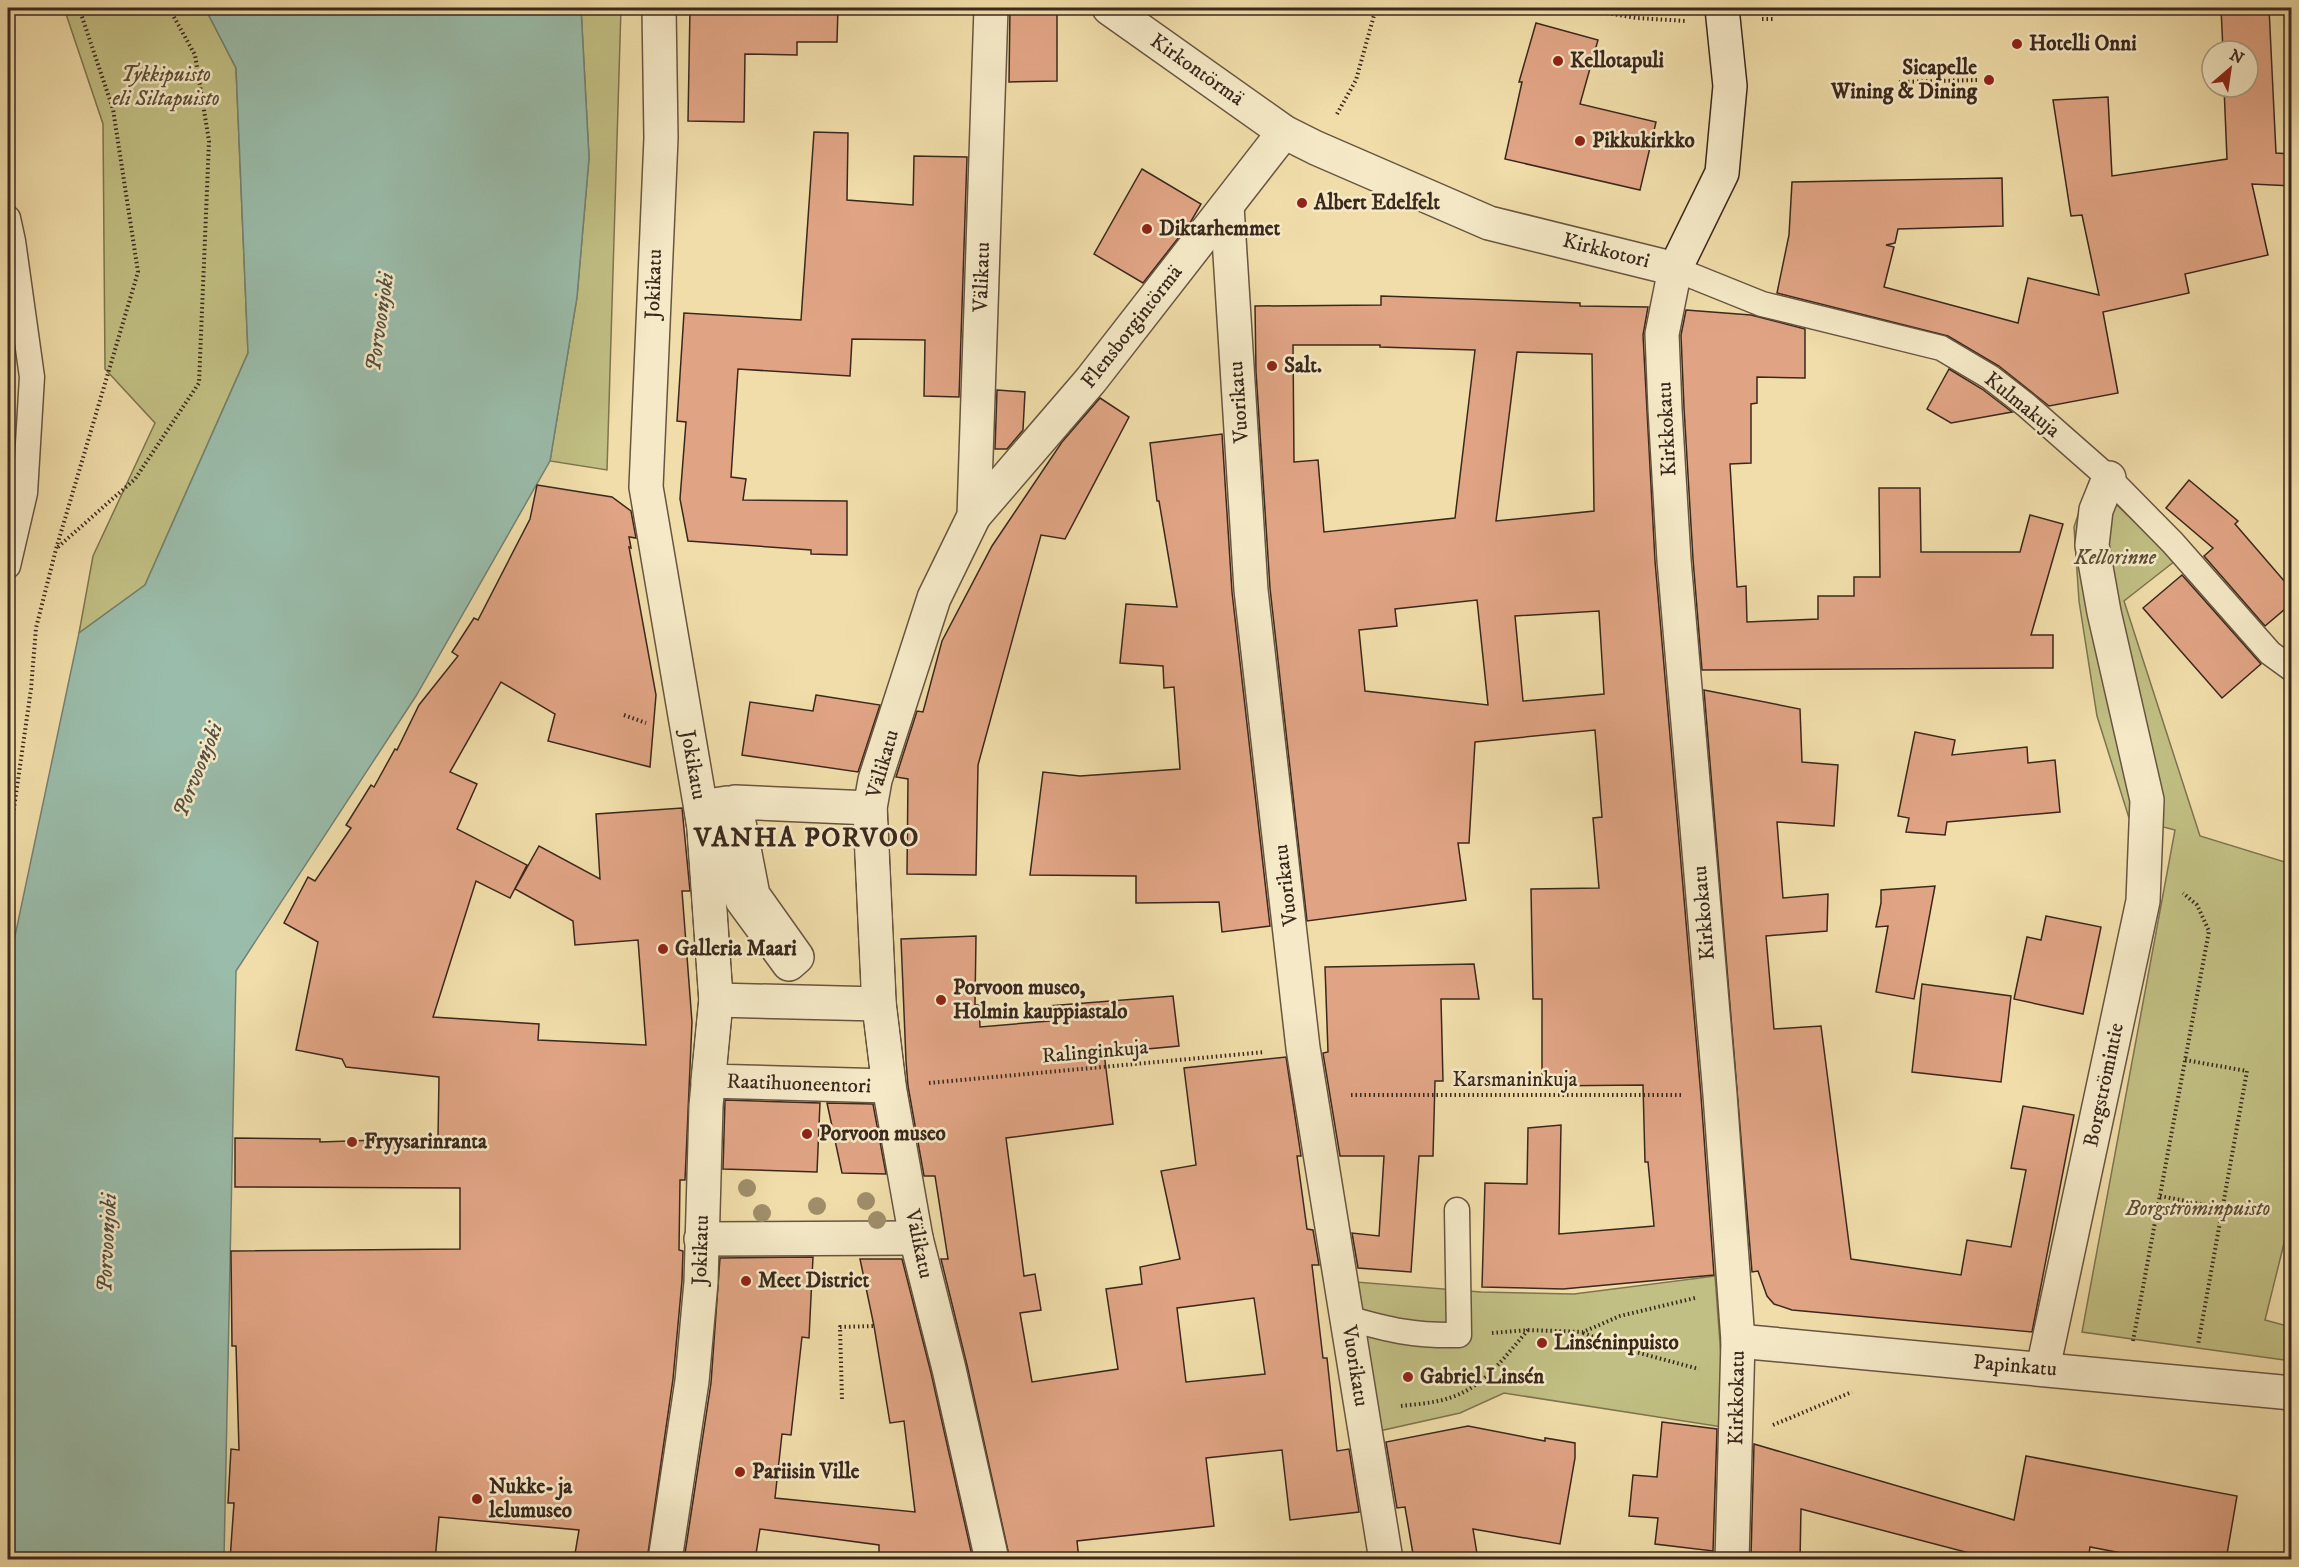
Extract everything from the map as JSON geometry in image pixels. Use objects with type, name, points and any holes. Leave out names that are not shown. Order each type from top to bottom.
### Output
[{"type":"street","name":"Jokikatu","points":[[659,8],[661,138],[646,487],[701,807]]},
{"type":"street","name":"Välikatu","points":[[879,1004],[870,808],[875,780],[934,598],[974,516],[991,8]]},
{"type":"street","name":"Kirkontörmä","points":[[1109,8],[1284,132]]},
{"type":"street","name":"Kirkkotori","points":[[1284,132],[1489,223],[1675,269],[1722,173],[1730,86],[1723,14]]},
{"type":"street","name":"Flensborgintörmä","points":[[974,516],[1092,380],[1284,132]]},
{"type":"street","name":"Vuorikatu","points":[[1227,206],[1251,590],[1303,1048],[1386,1560]]},
{"type":"street","name":"Kirkkokatu","points":[[1675,269],[1662,334],[1665,409],[1674,560],[1720,1095],[1738,1341],[1732,1560]]},
{"type":"street","name":"Borgströmintie","points":[[2043,1368],[2144,902],[2147,800],[2104,612],[2092,545],[2096,510],[2109,478]]},
{"type":"street","points":[[701,807],[727,803],[742,900],[789,964],[797,957],[753,895],[735,802],[870,808]]},
{"type":"street","name":"Raatihuoneentori","points":[[701,807],[716,1000],[708,1081],[889,1086],[879,1004]]},
{"type":"street","points":[[716,1000],[879,1004]]},
{"type":"street","name":"Jokikatu","points":[[665,1560],[692,1381],[701,1282],[708,1081]]},
{"type":"street","name":"Välikatu","points":[[889,1086],[916,1238],[949,1369],[992,1560]]},
{"type":"street","points":[[701,1239],[916,1238]]},
{"type":"street","name":"Papinkatu","points":[[1738,1341],[2292,1393]]},
{"type":"lane","points":[[8,218],[32,377],[25,494],[8,566]]},
{"type":"lane","name":"Kulmakuja","points":[[1675,269],[1762,304],[1941,348],[1990,377],[2026,405],[2109,478],[2173,543],[2270,653],[2292,669]]},
{"type":"lane","points":[[1347,1318],[1395,1332],[1426,1336],[1459,1335],[1457,1210]]},
{"type":"path","points":[[8,850],[31,689],[36,628],[56,549],[138,272],[113,109],[79,8]]},
{"type":"path","points":[[56,549],[135,479],[199,383],[209,141],[195,55],[169,8]]},
{"type":"path","points":[[1316,148],[1356,80],[1376,8]]},
{"type":"path","points":[[1576,8],[1637,18],[1692,21],[1723,14],[1775,19]]},
{"type":"path","points":[[1899,82],[1977,80]]},
{"type":"path","points":[[2132,1342],[2209,931],[2197,905],[2145,858]]},
{"type":"path","name":"Ralinginkuja","points":[[889,1086],[1303,1048]]},
{"type":"path","points":[[2185,1060],[2247,1071],[2198,1349]]},
{"type":"path","name":"Karsmaninkuja","points":[[1311,1095],[1720,1095]]},
{"type":"path","points":[[2160,1196],[2222,1208]]},
{"type":"path","points":[[1583,1332],[1620,1316],[1692,1299],[1734,1293]]},
{"type":"path","points":[[842,1399],[840,1327],[874,1326]]},
{"type":"path","points":[[1392,1408],[1451,1398],[1469,1389],[1487,1376],[1528,1330]]},
{"type":"path","points":[[1459,1335],[1528,1330],[1583,1332],[1628,1350],[1684,1366],[1738,1377]]},
{"type":"path","points":[[1737,1440],[1858,1390]]},
{"type":"green space","name":"Tykkipuisto eli Siltapuisto","points":[[64,8],[205,8],[236,68],[248,353],[145,585],[79,633],[93,556],[155,423],[105,369],[103,124]]},
{"type":"green space","points":[[581,8],[621,8],[607,470],[550,461],[577,297],[589,158]]},
{"type":"green space","name":"Borgströminpuisto","points":[[2090,479],[2175,561],[2124,601],[2200,836],[2291,864],[2291,1215],[2265,1320],[2291,1327],[2291,1361],[2082,1332],[2175,830],[2129,818],[2097,716],[2079,601],[2074,527]]},
{"type":"green space","name":"Linséninpuisto","points":[[1715,1276],[1725,1411],[1722,1427],[1504,1393],[1460,1413],[1379,1431],[1356,1282],[1481,1292],[1574,1294]]},
{"type":"water","name":"Porvoonjoki","points":[[205,8],[581,8],[589,158],[577,297],[550,461],[416,696],[236,971],[224,1559],[8,1559],[8,969],[79,633],[145,585],[248,353],[236,68]]},
{"type":"building","points":[[690,8],[838,8],[837,42],[797,42],[797,55],[745,54],[744,122],[688,121]]},
{"type":"building","points":[[1010,8],[1057,8],[1057,81],[1009,82]]},
{"type":"building","points":[[2221,8],[2269,8],[2276,153],[2292,154],[2292,186],[2252,184],[2268,255],[2185,274],[2189,293],[2103,312],[2118,393],[2049,406],[1999,366],[1948,336],[1777,293],[1789,235],[1792,182],[2002,178],[2003,226],[1898,229],[1895,243],[1886,245],[1894,247],[1884,287],[2018,323],[2028,278],[2099,295],[2082,215],[2071,216],[2053,100],[2108,97],[2112,176],[2227,159],[2224,99],[2260,99],[2260,39],[2222,39]]},
{"type":"building","name":"Pikkukirkko","points":[[1536,23],[1598,40],[1580,104],[1656,122],[1640,190],[1505,159],[1522,82],[1519,82]]},
{"type":"building","points":[[814,132],[848,133],[847,200],[913,205],[914,156],[967,157],[959,397],[924,396],[925,340],[852,339],[850,376],[738,369],[731,477],[746,479],[743,500],[847,501],[847,555],[811,554],[811,550],[688,541],[680,499],[686,422],[677,421],[684,313],[801,320]]},
{"type":"building","name":"Diktarhemmet","points":[[1142,169],[1201,204],[1190,223],[1143,283],[1094,254]]},
{"type":"building","points":[[1381,296],[1648,307],[1643,335],[1655,561],[1714,1275],[1563,1289],[1482,1287],[1485,1183],[1527,1184],[1528,1128],[1561,1125],[1559,1234],[1654,1226],[1648,1162],[1645,1162],[1643,1085],[1542,1086],[1542,999],[1533,999],[1531,889],[1599,888],[1593,818],[1602,817],[1595,730],[1475,742],[1469,843],[1458,843],[1466,900],[1307,921],[1270,588],[1256,372],[1255,306],[1381,305]],"holes":[[[1293,345],[1380,345],[1380,347],[1475,350],[1455,518],[1324,532],[1318,460],[1294,462]],[[1517,352],[1592,354],[1594,511],[1496,521]],[[1477,600],[1488,705],[1365,691],[1359,630],[1397,626],[1395,609]],[[1599,611],[1604,694],[1523,701],[1515,616]]]},
{"type":"building","points":[[1686,310],[1751,315],[1805,329],[1805,378],[1757,377],[1757,403],[1751,404],[1751,463],[1730,464],[1737,587],[1746,586],[1747,622],[1818,619],[1818,596],[1854,596],[1854,577],[1880,577],[1879,488],[1920,488],[1921,552],[2020,552],[2030,515],[2063,524],[2031,635],[2053,635],[2053,668],[1702,670],[1684,408],[1681,335]]},
{"type":"building","points":[[1949,369],[1982,389],[2012,412],[1951,423],[1927,409]]},
{"type":"building","points":[[997,390],[1025,392],[1023,430],[1007,449],[995,449]]},
{"type":"building","points":[[1100,398],[1129,417],[1065,539],[1041,535],[978,765],[976,875],[907,874],[908,779],[896,777],[917,711],[923,712],[942,641],[992,546],[1062,442]]},
{"type":"building","points":[[1222,434],[1232,592],[1270,926],[1222,932],[1219,902],[1136,903],[1136,876],[1030,875],[1043,772],[1080,776],[1180,769],[1174,687],[1164,688],[1163,666],[1120,663],[1126,604],[1177,607],[1159,501],[1157,501],[1150,443]]},
{"type":"building","points":[[2189,480],[2238,521],[2235,524],[2292,590],[2292,603],[2265,626],[2204,556],[2213,548],[2166,508]]},
{"type":"building","points":[[537,485],[612,497],[631,511],[636,538],[629,537],[631,548],[629,547],[656,695],[650,767],[548,741],[555,714],[501,682],[450,772],[477,784],[457,829],[527,865],[510,898],[476,881],[433,1017],[539,1024],[538,1040],[646,1045],[638,940],[575,945],[573,921],[515,889],[539,846],[600,879],[596,814],[682,808],[690,891],[682,891],[692,1022],[685,1180],[680,1180],[679,1250],[683,1251],[682,1281],[673,1379],[647,1560],[574,1560],[579,1530],[439,1517],[435,1560],[230,1560],[234,1503],[228,1503],[231,1449],[239,1450],[236,1346],[232,1346],[231,1251],[460,1249],[460,1188],[235,1187],[235,1138],[320,1139],[320,1142],[438,1138],[439,1077],[346,1067],[342,1059],[296,1050],[318,942],[284,923],[308,877],[315,881],[351,828],[346,825],[371,785],[374,787],[395,749],[397,750],[419,705],[458,656],[452,652],[474,618],[478,620],[530,519]]},
{"type":"building","points":[[2182,575],[2261,664],[2222,698],[2143,608]]},
{"type":"building","points":[[1704,690],[1800,709],[1802,762],[1838,765],[1834,826],[1777,822],[1783,898],[1828,894],[1827,931],[1766,936],[1774,1029],[1821,1026],[1851,1259],[1961,1275],[1967,1240],[2011,1247],[2026,1170],[2011,1168],[2023,1106],[2074,1115],[2032,1332],[1792,1310],[1774,1304],[1767,1296],[1758,1271],[1752,1272]]},
{"type":"building","points":[[816,695],[880,705],[858,772],[742,755],[750,702],[813,711]]},
{"type":"building","points":[[1915,732],[1955,740],[1952,755],[2027,747],[2028,763],[2055,760],[2060,812],[1947,822],[1945,835],[1906,832],[1909,818],[1898,816]]},
{"type":"building","points":[[1935,886],[1914,999],[1876,992],[1888,926],[1876,927],[1881,890]]},
{"type":"building","points":[[2046,916],[2101,927],[2083,1014],[2014,999],[2027,937],[2041,940]]},
{"type":"building","points":[[976,936],[975,1005],[979,1005],[980,1027],[1049,1021],[1048,1006],[1173,996],[1179,1046],[1104,1053],[1113,1124],[1006,1138],[1024,1276],[1035,1274],[1041,1310],[1020,1313],[1032,1382],[1118,1369],[1106,1289],[1142,1284],[1140,1267],[1180,1259],[1161,1171],[1196,1165],[1184,1068],[1286,1057],[1301,1156],[1297,1156],[1307,1229],[1313,1230],[1319,1265],[1312,1265],[1323,1358],[1327,1358],[1337,1451],[1349,1449],[1359,1512],[1290,1520],[1282,1450],[1206,1458],[1214,1526],[1077,1541],[1079,1560],[1010,1560],[941,1259],[948,1259],[935,1176],[924,1176],[908,1086],[901,939]],"holes":[[[1254,1298],[1265,1374],[1186,1382],[1177,1308]]]},
{"type":"building","points":[[1474,964],[1479,999],[1441,999],[1443,1081],[1435,1081],[1433,1156],[1419,1156],[1411,1272],[1358,1268],[1352,1233],[1379,1236],[1384,1156],[1340,1156],[1323,1053],[1328,1052],[1325,967]]},
{"type":"building","points":[[1922,984],[2011,996],[2001,1082],[1912,1072]]},
{"type":"building","points":[[725,1100],[820,1103],[817,1172],[723,1169]]},
{"type":"building","points":[[827,1103],[873,1104],[886,1174],[842,1173]]},
{"type":"building","points":[[813,1257],[809,1338],[802,1337],[791,1435],[782,1434],[775,1498],[915,1512],[904,1421],[890,1423],[860,1259],[902,1259],[931,1373],[973,1560],[879,1560],[879,1545],[760,1529],[755,1560],[684,1560],[711,1383],[720,1258]]},
{"type":"building","points":[[1662,1422],[1717,1429],[1713,1551],[1655,1544],[1658,1518],[1629,1516],[1633,1475],[1657,1477]]},
{"type":"building","points":[[1468,1426],[1545,1441],[1545,1438],[1575,1443],[1575,1458],[1560,1544],[1473,1529],[1478,1560],[1414,1560],[1405,1507],[1397,1508],[1386,1442]]},
{"type":"building","points":[[1754,1444],[2014,1520],[2026,1456],[2237,1496],[2226,1560],[2157,1560],[2090,1547],[2088,1560],[1996,1560],[1801,1509],[1800,1560],[1756,1560],[1756,1556],[1751,1556]]},
{"type":"place","name":"Hotelli Onni","points":[[2017,44]]},
{"type":"place","name":"Kellotapuli","points":[[1558,61]]},
{"type":"place","name":"Sicapelle Wining & Dining","points":[[1989,80]]},
{"type":"place","name":"Pikkukirkko","points":[[1580,141]]},
{"type":"place","name":"Albert Edelfelt","points":[[1302,203]]},
{"type":"place","name":"Diktarhemmet","points":[[1147,229]]},
{"type":"place","name":"Salt.","points":[[1272,366]]},
{"type":"place","name":"Galleria Maari","points":[[663,949]]},
{"type":"place","name":"Porvoon museo, Holmin kauppiastalo","points":[[941,1000]]},
{"type":"place","name":"Porvoon museo","points":[[807,1134]]},
{"type":"place","name":"Fryysarinranta","points":[[352,1142]]},
{"type":"place","name":"Meet District","points":[[746,1281]]},
{"type":"place","name":"Linséninpuisto","points":[[1542,1343]]},
{"type":"place","name":"Gabriel Linsén","points":[[1408,1377]]},
{"type":"place","name":"Pariisin Ville","points":[[740,1472]]},
{"type":"place","name":"Nukke- ja lelumuseo","points":[[477,1499]]},
{"type":"district","name":"VANHA PORVOO","points":[[807,838]]},
{"type":"park label","name":"Kellorinne","points":[[2115,558]]}]
